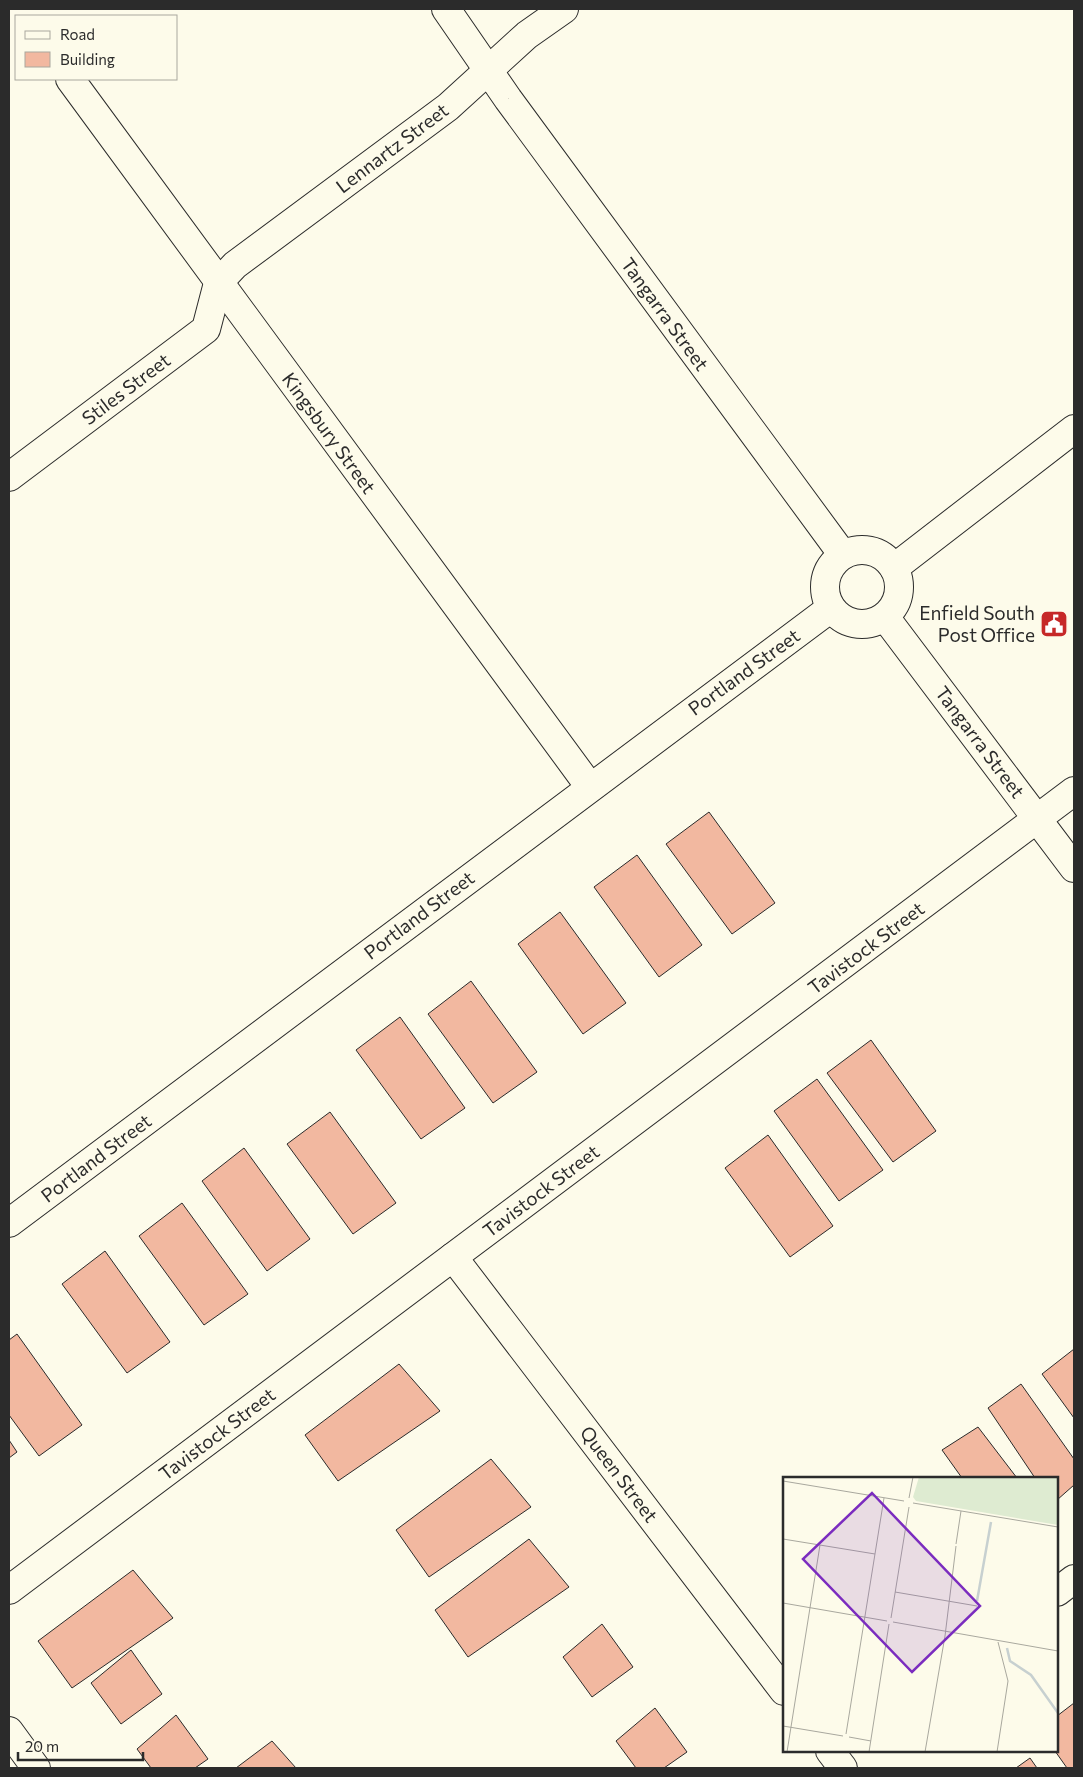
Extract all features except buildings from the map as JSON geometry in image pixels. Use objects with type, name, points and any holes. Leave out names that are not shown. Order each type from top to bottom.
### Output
[{"type":"street","name":"Tangarra Street","points":[[446,9],[488,71],[843,556]]},
{"type":"street","name":"Lennartz Street","points":[[218,283],[248,256],[448,107],[527,35],[564,9]]},
{"type":"street","name":"Kingsbury Street","points":[[71,80],[218,283],[590,786]]},
{"type":"street","name":"Stiles Street","points":[[9,477],[206,329],[218,283]]},
{"type":"street","points":[[894,568],[1074,430]]},
{"type":"street","points":[[856,551],[871,551],[884,558],[894,568],[898,581],[898,594],[893,607],[885,617],[866,624],[856,624],[842,618],[832,608],[826,591],[828,573],[834,563],[843,556],[856,551]]},
{"type":"street","name":"Portland Street","points":[[9,1223],[590,786],[832,608]]},
{"type":"street","name":"Tangarra Street","points":[[885,617],[1074,868]]},
{"type":"street","name":"Tavistock Street","points":[[9,1590],[1074,791]]},
{"type":"street","name":"Queen Street","points":[[453,1257],[783,1690]]},
{"type":"street","points":[[1058,1591],[1074,1579]]},
{"type":"street","points":[[9,1731],[36,1768]]},
{"type":"place","name":"Enfield South Post Office","points":[[1054,624]]}]
